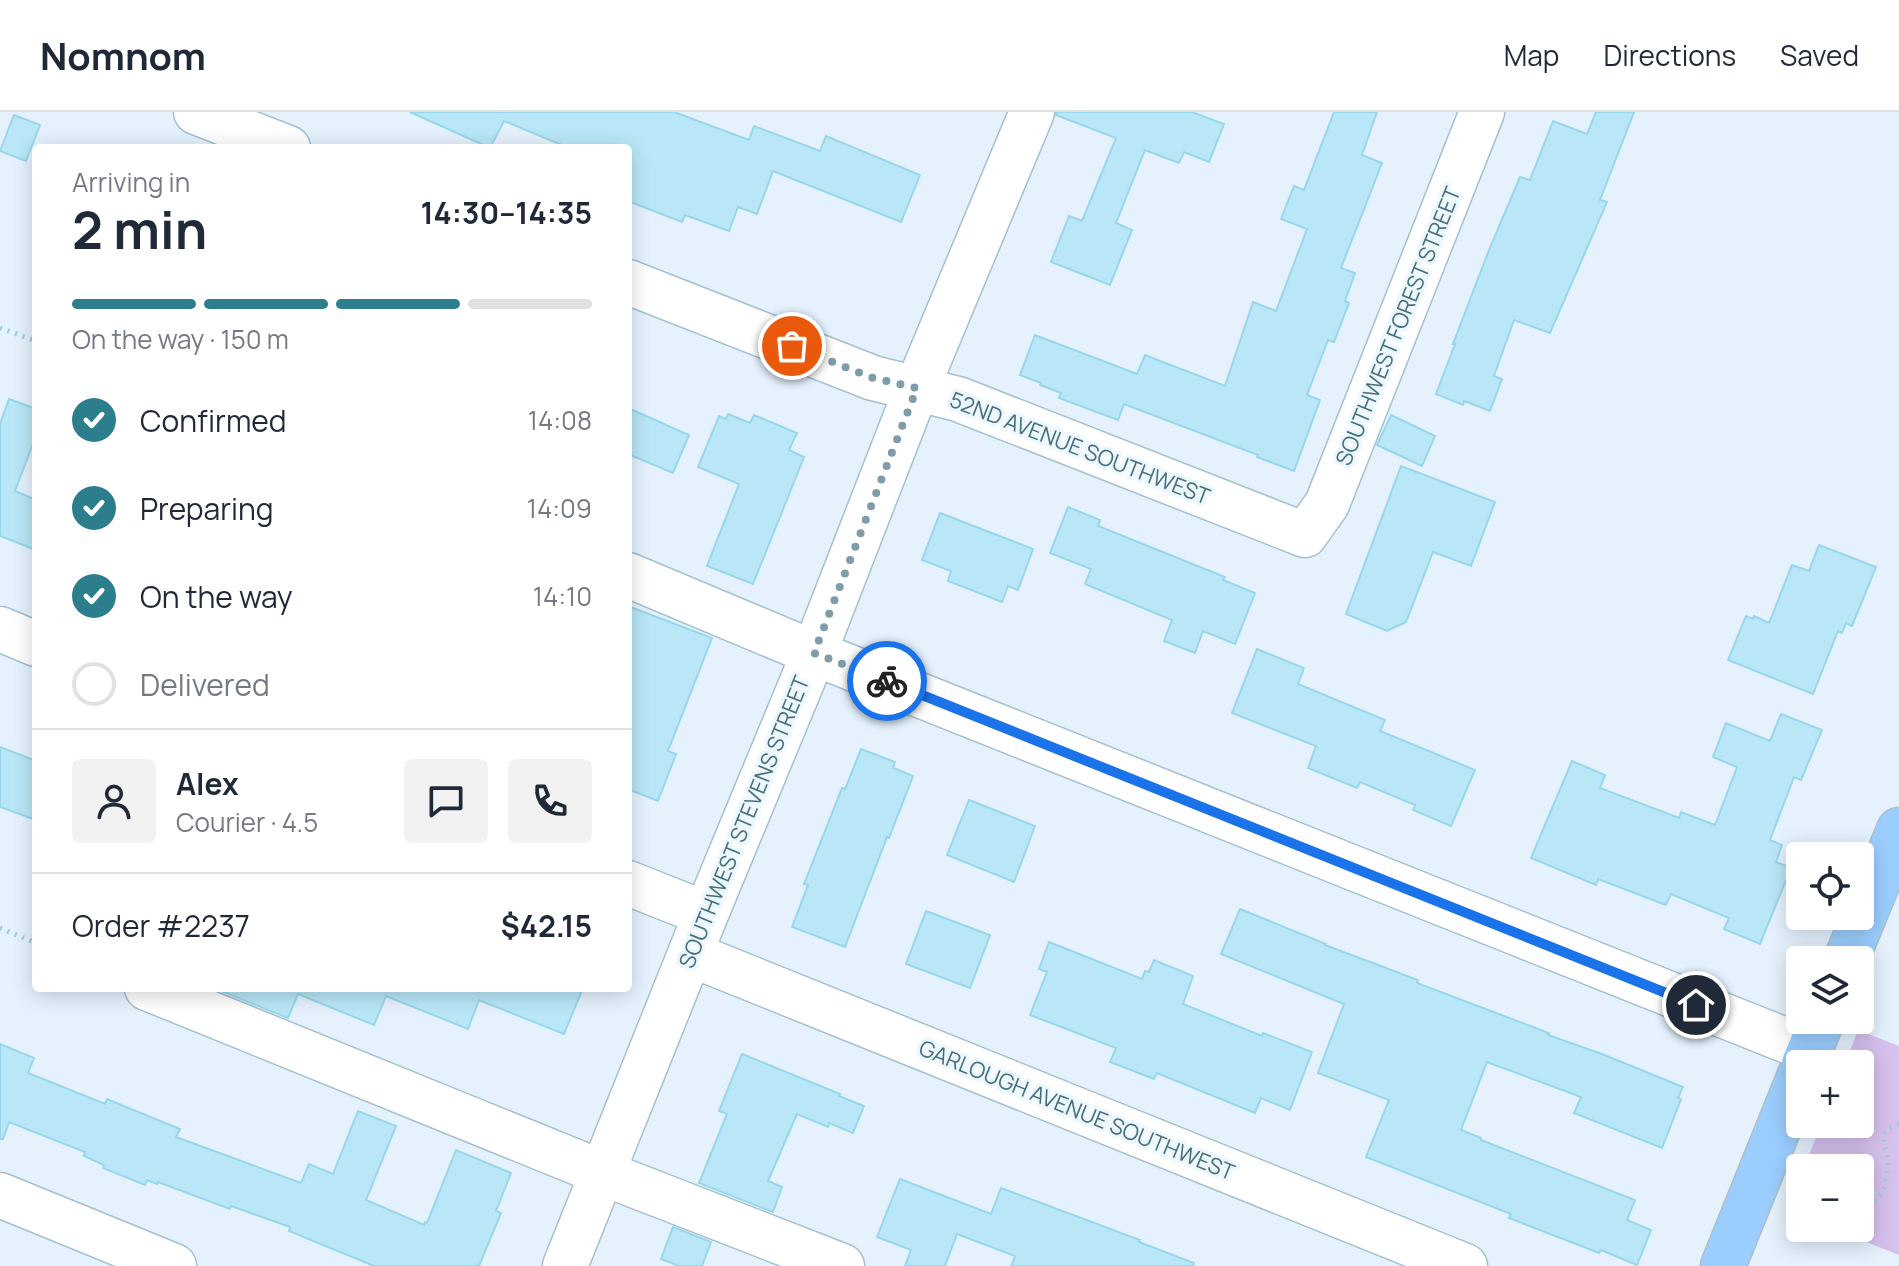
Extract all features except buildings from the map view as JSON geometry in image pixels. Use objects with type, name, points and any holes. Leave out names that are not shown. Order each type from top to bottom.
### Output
[{"type":"main road","points":[[1852,946],[1899,830]]},
{"type":"main road","points":[[1723,1266],[1786,1109]]},
{"type":"street","points":[[196,112],[278,144]]},
{"type":"street","name":"SOUTHWEST STEVENS STREET","points":[[565,1266],[814,653],[917,388],[1032,112]]},
{"type":"street","name":"SOUTHWEST FOREST STREET","points":[[1305,535],[1327,504],[1482,112]]},
{"type":"street","name":"52ND AVENUE SOUTHWEST","points":[[632,284],[873,378],[958,399],[1305,535]]},
{"type":"street","points":[[632,577],[814,653],[1804,1050]]},
{"type":"street","points":[[0,629],[32,642]]},
{"type":"street","name":"GARLOUGH AVENUE SOUTHWEST","points":[[632,886],[698,934],[1465,1266]]},
{"type":"street","points":[[157,992],[842,1266]]},
{"type":"street","points":[[0,1195],[174,1266]]},
{"type":"path","points":[[0,328],[32,340]]},
{"type":"path","points":[[0,928],[32,941]]},
{"type":"path","points":[[1874,1199],[1884,1187],[1888,1160],[1884,1136],[1887,1130],[1899,1124]]},
{"type":"shaded area","points":[[1856,1034],[1868,1034],[1899,1046],[1899,1255],[1866,1242],[1874,1242],[1874,1154],[1809,1154],[1816,1138],[1874,1138],[1874,1050],[1850,1050]]},
{"type":"way so far","points":[[792,346],[873,378],[917,388],[814,653],[887,681]]},
{"type":"route","points":[[887,681],[1696,1005]]}]
